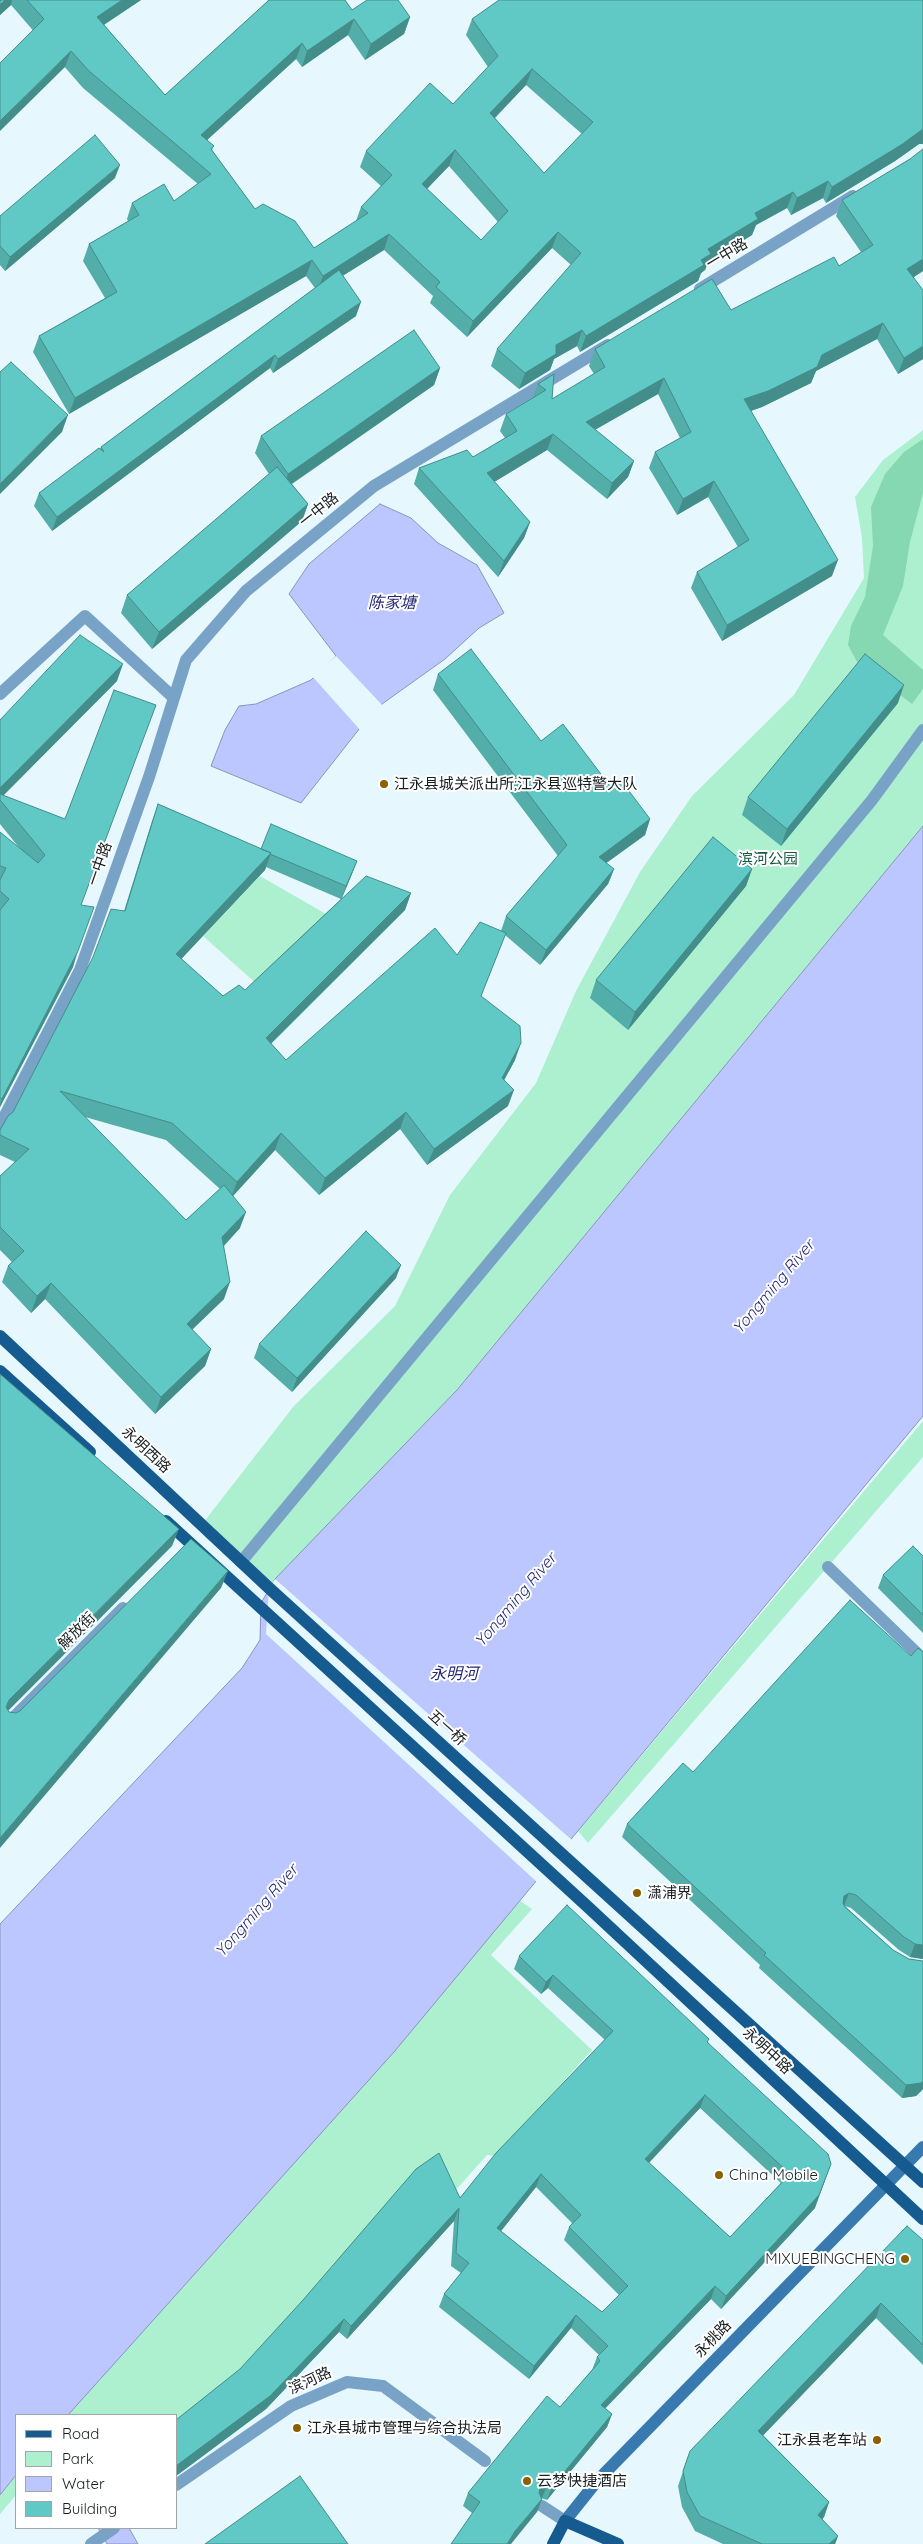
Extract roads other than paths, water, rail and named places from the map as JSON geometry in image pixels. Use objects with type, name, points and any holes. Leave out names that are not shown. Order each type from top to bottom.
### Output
[{"type":"main road","name":"永明西路","points":[[0,1336],[269,1588]]},
{"type":"main road","points":[[0,1371],[102,1462]]},
{"type":"main road","name":"永明中路","points":[[160,1515],[185,1546],[258,1603],[923,2219]]},
{"type":"main road","name":"五一桥","points":[[269,1588],[602,1891]]},
{"type":"main road","name":"永明中路","points":[[602,1891],[923,2182]]},
{"type":"main road","name":"永桃路","points":[[553,2544],[565,2520],[597,2481],[923,2147]]},
{"type":"main road","points":[[565,2520],[618,2544]]},
{"type":"street","name":"一中路","points":[[687,297],[866,188]]},
{"type":"street","name":"一中路","points":[[0,1126],[80,970],[186,660],[246,591],[374,486],[619,338]]},
{"type":"street","points":[[0,694],[85,616],[174,698]]},
{"type":"street","points":[[885,782],[923,730]]},
{"type":"street","points":[[242,1562],[885,782],[923,740]]},
{"type":"street","points":[[828,1567],[923,1659]]},
{"type":"street","name":"解放街","points":[[8,1723],[135,1596]]},
{"type":"street","name":"滨河路","points":[[178,2484],[291,2406],[347,2382],[383,2386],[485,2461]]},
{"type":"street","points":[[542,2506],[565,2520]]},
{"type":"street","points":[[94,2542],[113,2529]]},
{"type":"water","name":"陈家塘","points":[[380,504],[411,518],[438,543],[477,565],[504,613],[479,628],[445,659],[382,704],[360,728],[301,803],[211,766],[225,730],[239,706],[256,704],[311,680],[336,656],[289,594],[309,564]]},
{"type":"water","name":"永明河","points":[[923,826],[923,1416],[394,2052],[69,2414],[15,2414],[15,2476],[0,2495],[0,1924],[242,1668],[260,1640],[261,1603],[275,1579],[457,1390]]},
{"type":"water","points":[[99,2529],[130,2529],[138,2544],[107,2544]]},
{"type":"place","name":"江永县城关派出所;江永县巡特警大队","points":[[384,784]]},
{"type":"place","name":"潇浦界","points":[[637,1893]]},
{"type":"place","name":"China Mobile","points":[[719,2175]]},
{"type":"place","name":"MIXUEBINGCHENG","points":[[905,2259]]},
{"type":"place","name":"江永县城市管理与综合执法局","points":[[297,2428]]},
{"type":"place","name":"江永县老车站","points":[[877,2440]]},
{"type":"place","name":"云梦快捷酒店","points":[[527,2481]]},
{"type":"park label","name":"滨河公园","points":[[768,859]]},
{"type":"water label","name":"Yongming River","points":[[774,1287]]},
{"type":"water label","name":"Yongming River","points":[[516,1600]]},
{"type":"water label","name":"Yongming River","points":[[257,1911]]}]
